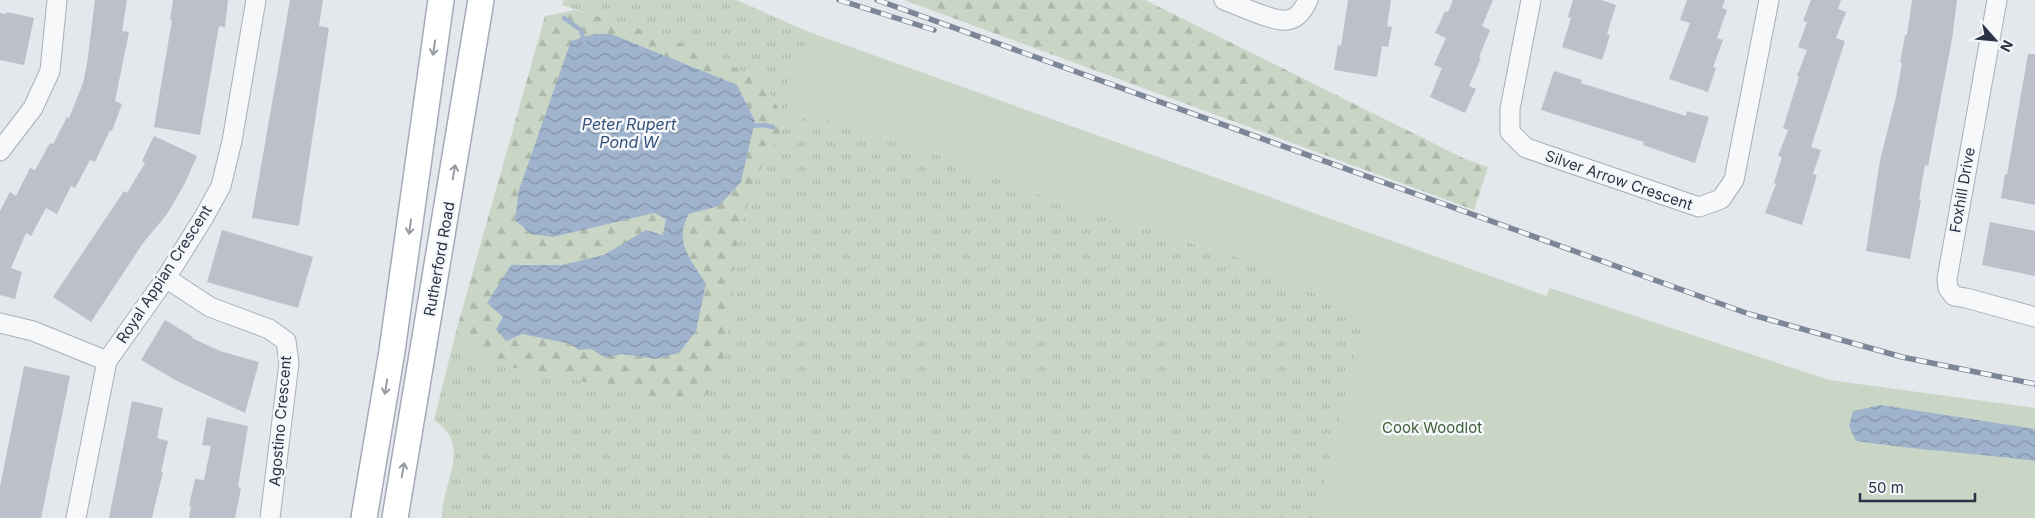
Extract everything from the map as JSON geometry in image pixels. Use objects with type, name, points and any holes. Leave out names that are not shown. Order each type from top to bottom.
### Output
[{"type":"main road","points":[[364,518],[392,351],[441,0]]},
{"type":"main road","name":"Rutherford Road","points":[[395,518],[481,0]]},
{"type":"street","points":[[0,151],[33,108],[50,71],[57,0]]},
{"type":"street","name":"Royal Appian Crescent","points":[[76,518],[107,361],[166,278],[204,217],[220,186],[232,141],[256,0]]},
{"type":"street","points":[[1224,0],[1271,18],[1287,20],[1304,12],[1308,0]]},
{"type":"street","name":"Silver Arrow Crescent","points":[[1531,0],[1510,110],[1510,132],[1526,148],[1699,207],[1721,200],[1734,180],[1768,0]]},
{"type":"street","name":"Foxhill Drive","points":[[1997,0],[1946,279],[1948,288],[1954,296],[2035,317]]},
{"type":"street","name":"Agostino Crescent","points":[[166,278],[210,307],[270,329],[286,341],[289,363],[270,518]]},
{"type":"street","points":[[0,323],[33,331],[107,361]]},
{"type":"green space","points":[[564,0],[736,0],[809,32],[795,76],[786,86],[792,88],[785,124],[774,99],[761,81],[707,53],[562,5]]},
{"type":"green space","points":[[904,0],[1145,0],[1465,159],[1488,167],[1474,210]]},
{"type":"green space","name":"Peter Rupert Pond W","points":[[575,10],[638,28],[707,53],[761,81],[774,99],[785,124],[757,176],[739,232],[734,258],[735,282],[720,372],[710,392],[697,401],[671,399],[489,363],[470,349],[457,328],[545,16]]},
{"type":"green space","name":"Cook Woodlot","points":[[809,32],[1546,296],[1550,288],[1829,380],[2035,408],[2035,518],[1316,518],[1365,313],[1332,303],[1257,263],[1056,201],[928,150],[809,114],[797,123],[785,124],[792,88],[786,86],[790,75],[795,76]]},
{"type":"green space","points":[[809,114],[928,150],[1056,201],[1257,263],[1332,303],[1365,313],[1316,518],[442,518],[454,453],[452,441],[446,430],[434,420],[457,328],[470,349],[735,282],[734,258],[739,232],[757,176],[785,124],[797,123]]},
{"type":"water","name":"Peter Rupert Pond W","points":[[594,34],[611,34],[737,85],[755,121],[741,182],[719,206],[689,214],[685,224],[683,242],[690,258],[706,284],[696,331],[679,353],[655,359],[622,354],[606,358],[591,349],[579,350],[571,344],[522,334],[506,341],[496,329],[503,317],[487,303],[511,265],[561,265],[604,255],[646,230],[663,235],[666,219],[654,213],[553,237],[531,234],[515,220],[519,190],[571,41]]},
{"type":"water","points":[[1881,405],[2035,429],[2035,461],[1856,441],[1849,426],[1853,411]]},
{"type":"building","points":[[95,0],[127,0],[122,31],[129,32],[115,101],[122,104],[112,131],[110,130],[95,162],[90,160],[75,188],[71,186],[57,214],[46,208],[31,236],[26,233],[11,268],[22,272],[15,299],[0,295],[0,211],[10,192],[16,196],[30,168],[35,170],[50,143],[53,144],[67,117],[69,118],[83,83]]},
{"type":"building","points":[[173,0],[228,0],[225,27],[219,26],[200,135],[154,127],[172,20],[170,20]]},
{"type":"building","points":[[290,0],[323,0],[319,26],[329,28],[299,226],[252,218]]},
{"type":"building","points":[[1348,0],[1391,0],[1387,26],[1392,27],[1388,47],[1382,46],[1377,77],[1334,70],[1338,45],[1341,46]]},
{"type":"building","points":[[1453,0],[1493,0],[1482,26],[1490,30],[1469,86],[1476,89],[1465,113],[1430,97],[1442,68],[1434,65],[1446,38],[1435,33],[1445,11],[1448,12]]},
{"type":"building","points":[[1573,0],[1601,0],[1616,5],[1607,34],[1610,35],[1602,60],[1562,47],[1571,18],[1568,17]]},
{"type":"building","points":[[1687,0],[1725,0],[1722,8],[1727,10],[1717,38],[1723,40],[1713,67],[1716,68],[1708,92],[1669,79],[1690,23],[1680,20]]},
{"type":"building","points":[[1811,0],[1841,0],[1838,9],[1846,12],[1836,38],[1845,41],[1811,147],[1821,150],[1813,174],[1817,175],[1802,225],[1765,213],[1776,184],[1774,183],[1782,157],[1778,156],[1788,130],[1783,128],[1799,77],[1797,76],[1807,50],[1798,47],[1807,22],[1803,21]]},
{"type":"building","points":[[1912,0],[1957,0],[1952,39],[1928,166],[1925,165],[1919,199],[1921,200],[1910,259],[1866,251],[1880,160],[1896,97],[1902,63],[1900,63],[1905,35],[1907,35]]},
{"type":"building","points":[[7,12],[34,18],[24,65],[0,60],[0,13],[6,14]]},
{"type":"building","points":[[2028,54],[2035,54],[2035,205],[2001,198],[2005,174],[2007,175]]},
{"type":"building","points":[[1554,71],[1582,80],[1581,83],[1686,116],[1687,111],[1709,117],[1695,163],[1643,145],[1644,142],[1541,110]]},
{"type":"building","points":[[154,136],[197,156],[184,185],[167,214],[143,243],[91,322],[53,297],[124,191],[127,193],[145,163],[142,161]]},
{"type":"building","points":[[1990,222],[2035,231],[2035,276],[1982,265]]},
{"type":"building","points":[[222,230],[313,257],[298,308],[207,282]]},
{"type":"building","points":[[165,320],[192,338],[220,351],[259,362],[245,413],[177,381],[141,360]]},
{"type":"building","points":[[24,366],[70,376],[41,518],[0,518],[0,487]]},
{"type":"building","points":[[132,401],[163,408],[157,438],[168,441],[161,472],[163,472],[152,518],[109,518]]},
{"type":"building","points":[[207,417],[248,426],[238,487],[241,488],[235,518],[189,518],[191,506],[189,506],[195,479],[204,480],[211,446],[202,445]]},
{"type":"waterway","points":[[564,18],[581,30],[584,42]]},
{"type":"waterway","points":[[749,126],[765,125],[773,127]]},
{"type":"railway","points":[[839,0],[934,30]]},
{"type":"railway","points":[[877,0],[1749,314],[1902,357],[2035,384]]}]
